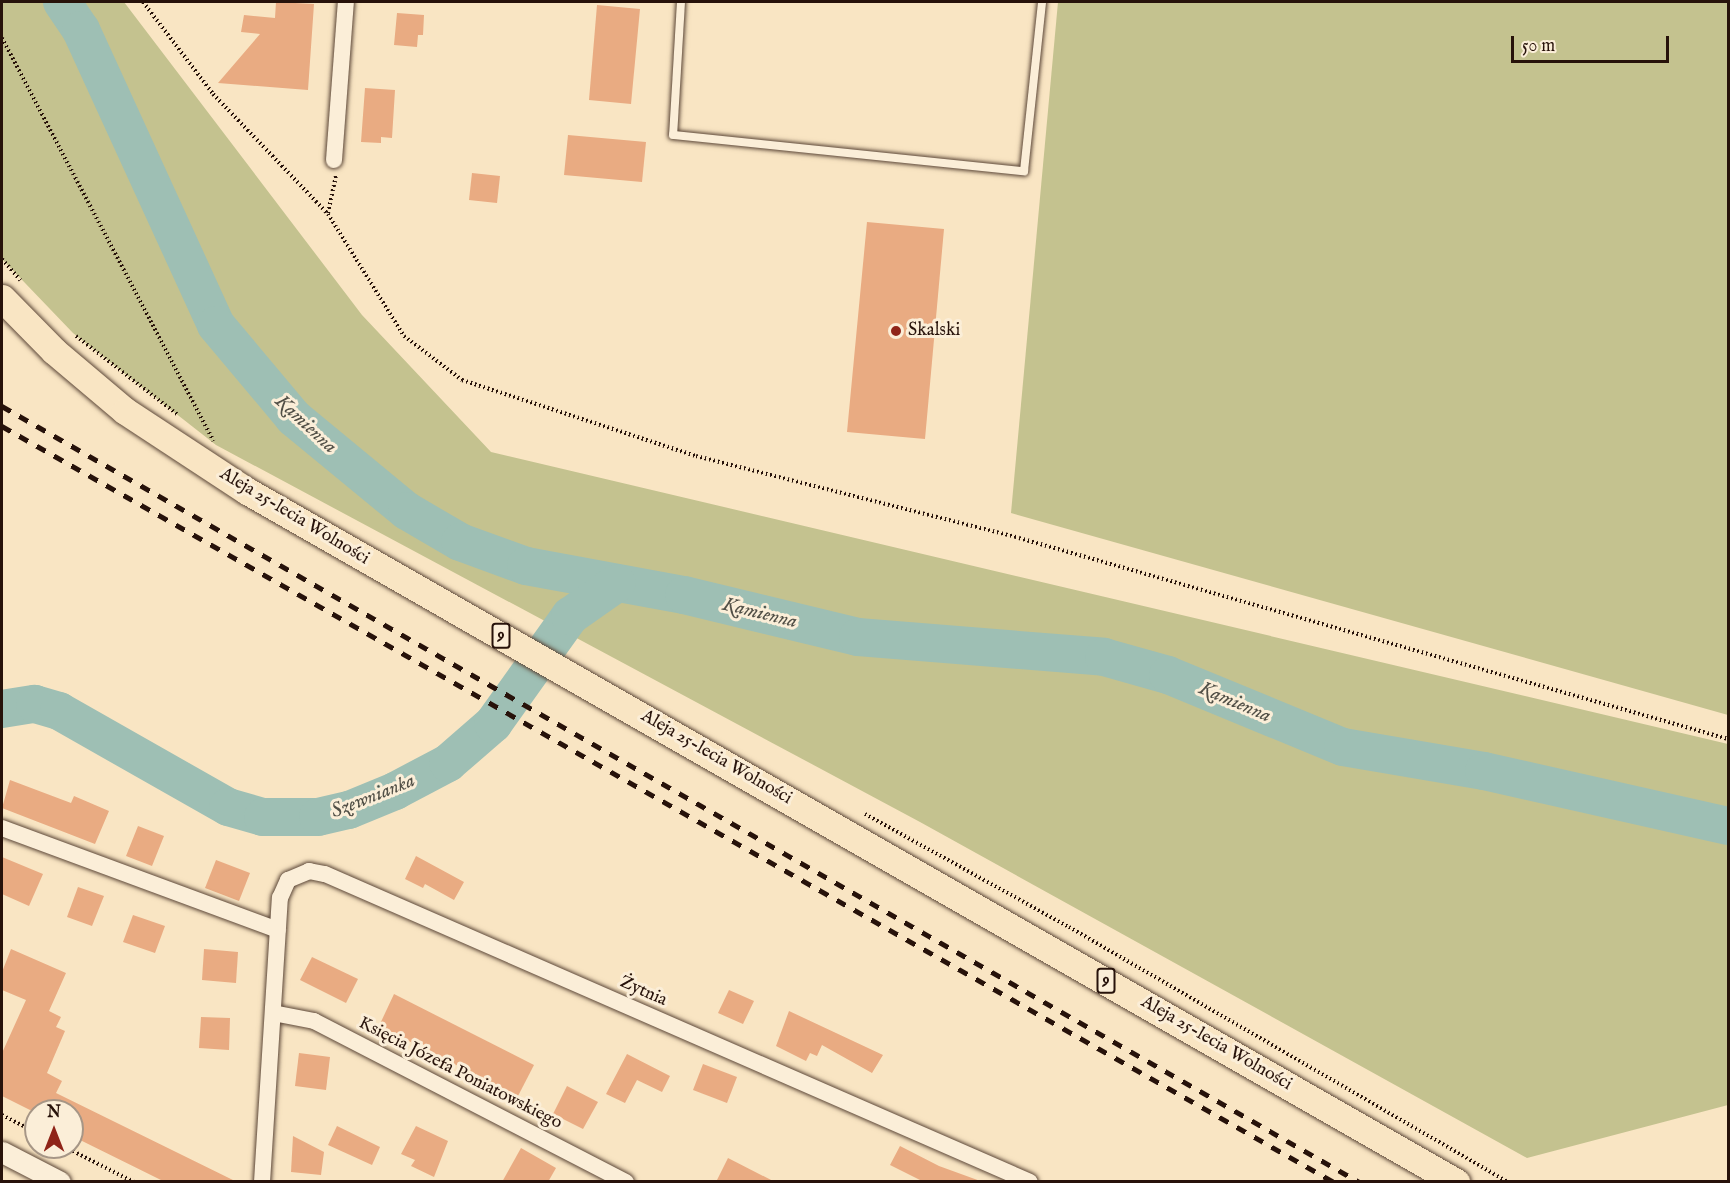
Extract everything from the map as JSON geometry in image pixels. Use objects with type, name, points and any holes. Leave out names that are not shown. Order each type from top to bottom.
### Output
[{"type":"main road","name":"Aleja 25-lecia Wolności","points":[[2,298],[54,351],[125,411],[247,491],[1456,1182]]},
{"type":"street","points":[[334,160],[346,2]]},
{"type":"street","points":[[2,828],[278,930],[262,1182]]},
{"type":"street","name":"Żytnia","points":[[278,930],[280,898],[288,880],[300,872],[325,874],[1030,1182]]},
{"type":"street","name":"Księcia Józefa Poniatowskiego","points":[[273,1013],[314,1021],[626,1182]]},
{"type":"street","points":[[2,1152],[60,1182]]},
{"type":"lane","points":[[681,2],[673,135],[1024,171],[1042,2]]},
{"type":"path","points":[[143,2],[213,94],[328,214],[404,336],[441,367],[493,393],[552,408],[696,456],[1019,538],[1728,739]]},
{"type":"path","points":[[2,38],[216,445],[203,435]]},
{"type":"path","points":[[328,214],[336,176],[334,160]]},
{"type":"path","points":[[2,260],[27,287]]},
{"type":"path","points":[[73,333],[179,416]]},
{"type":"path","points":[[861,812],[1069,927],[1508,1182]]},
{"type":"path","points":[[2,1115],[24,1126]]},
{"type":"path","points":[[84,1157],[134,1182]]},
{"type":"shaded area","points":[[2,2],[124,2],[362,315],[491,452],[1728,744],[1728,1105],[1527,1158],[920,822],[216,445],[73,333],[2,259]]},
{"type":"shaded area","points":[[1058,2],[1728,2],[1728,715],[1011,513]]},
{"type":"building","points":[[276,2],[314,4],[308,90],[218,83],[260,34],[241,32],[244,15],[275,18]]},
{"type":"building","points":[[597,5],[640,9],[631,104],[589,100]]},
{"type":"building","points":[[397,13],[424,15],[423,35],[418,35],[417,47],[394,45]]},
{"type":"building","points":[[365,88],[395,90],[392,138],[381,137],[381,143],[361,142]]},
{"type":"building","points":[[568,135],[646,142],[642,182],[564,175]]},
{"type":"building","points":[[472,173],[500,176],[497,203],[469,200]]},
{"type":"building","name":"Skalski","points":[[867,222],[944,229],[925,439],[847,432]]},
{"type":"building","points":[[10,780],[71,803],[74,796],[109,811],[95,844],[2,808]]},
{"type":"building","points":[[138,826],[164,836],[152,866],[126,856]]},
{"type":"building","points":[[416,856],[464,882],[454,900],[425,884],[423,888],[405,879]]},
{"type":"building","points":[[2,857],[43,874],[29,906],[2,894]]},
{"type":"building","points":[[216,860],[250,873],[239,901],[205,888]]},
{"type":"building","points":[[78,887],[104,896],[92,926],[67,917]]},
{"type":"building","points":[[133,915],[165,926],[155,953],[123,942]]},
{"type":"building","points":[[11,949],[66,973],[49,1011],[61,1017],[56,1027],[65,1031],[47,1073],[62,1081],[56,1093],[68,1099],[24,1099],[24,1107],[2,1096],[2,1053],[26,1000],[2,990],[2,972]]},
{"type":"building","points":[[204,949],[238,952],[236,983],[202,980]]},
{"type":"building","points":[[312,957],[358,979],[346,1003],[300,980]]},
{"type":"building","points":[[729,990],[754,1001],[743,1024],[718,1013]]},
{"type":"building","points":[[394,994],[534,1065],[518,1096],[379,1026]]},
{"type":"building","points":[[789,1011],[883,1055],[872,1073],[822,1045],[817,1056],[810,1053],[806,1061],[776,1046]]},
{"type":"building","points":[[201,1017],[230,1018],[229,1050],[199,1048]]},
{"type":"building","points":[[299,1053],[330,1057],[326,1090],[295,1086]]},
{"type":"building","points":[[627,1054],[670,1076],[662,1092],[637,1080],[625,1103],[606,1094]]},
{"type":"building","points":[[703,1064],[737,1077],[727,1103],[693,1090]]},
{"type":"building","points":[[567,1086],[598,1102],[583,1129],[553,1114]]},
{"type":"building","points":[[84,1107],[237,1182],[165,1182],[84,1142]]},
{"type":"building","points":[[337,1126],[380,1147],[372,1165],[328,1145]]},
{"type":"building","points":[[416,1126],[448,1141],[434,1177],[411,1166],[415,1160],[401,1154]]},
{"type":"building","points":[[293,1136],[324,1152],[321,1175],[291,1172]]},
{"type":"building","points":[[900,1146],[939,1166],[983,1182],[924,1182],[890,1165]]},
{"type":"building","points":[[521,1148],[556,1168],[548,1182],[502,1182]]},
{"type":"building","points":[[728,1158],[775,1182],[716,1182]]},
{"type":"waterway","name":"Kamienna","points":[[62,2],[81,30],[216,325],[294,418],[407,511],[460,542],[526,566],[684,595],[858,637],[1104,657],[1168,675],[1343,747],[1484,771],[1728,826]]},
{"type":"waterway","name":"Szewnianka","points":[[2,709],[35,704],[59,711],[228,807],[263,817],[318,817],[349,810],[395,791],[448,763],[493,724],[570,616],[617,583]]},
{"type":"railway","points":[[2,406],[1359,1182]]},
{"type":"railway","points":[[2,426],[1334,1182]]},
{"type":"place","name":"Skalski","points":[[896,331]]}]
